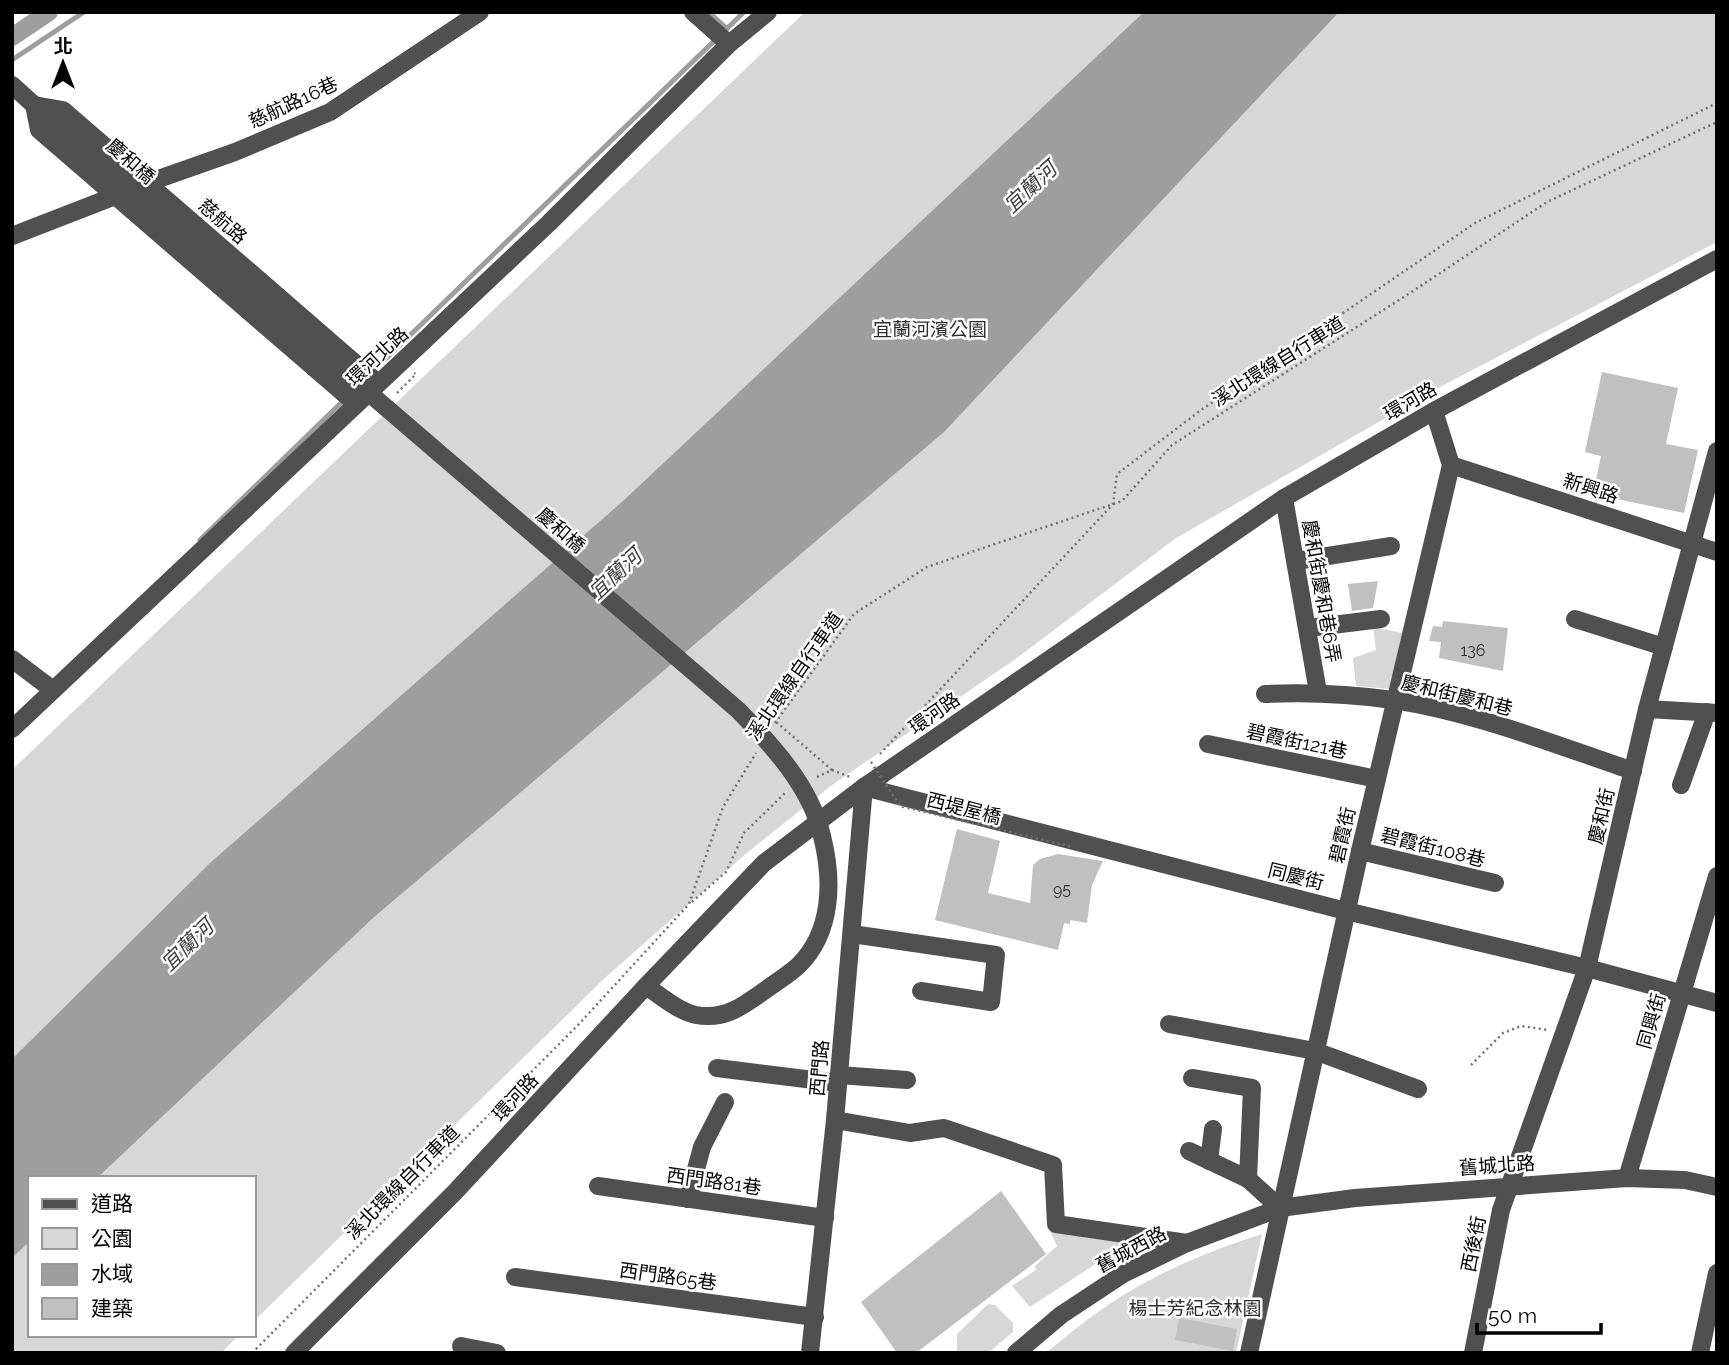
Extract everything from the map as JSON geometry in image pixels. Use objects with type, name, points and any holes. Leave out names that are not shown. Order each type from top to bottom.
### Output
[{"type":"street","name":"慈航路16巷","points":[[147,183],[235,152],[330,112],[480,12]]},
{"type":"street","points":[[693,12],[729,44]]},
{"type":"street","name":"環河北路","points":[[12,729],[550,223],[729,44],[768,12]]},
{"type":"street","name":"慈航路","points":[[12,85],[34,105],[63,110],[378,383]]},
{"type":"street","name":"慈航路","points":[[34,105],[39,130],[356,404]]},
{"type":"street","name":"慶和橋","points":[[34,105],[737,710],[794,776],[822,833],[829,888],[825,917],[806,956],[797,966],[740,1009],[721,1015],[694,1014],[682,1010],[646,986]]},
{"type":"street","points":[[12,236],[115,196]]},
{"type":"street","name":"環河路","points":[[294,1353],[455,1192],[764,863],[858,782],[1284,498],[1434,411],[1717,260]]},
{"type":"street","points":[[1434,411],[1451,465]]},
{"type":"street","name":"慶和街","points":[[1509,1185],[1587,968],[1647,709],[1717,451]]},
{"type":"street","name":"新興路","points":[[1451,465],[1717,552]]},
{"type":"street","name":"碧霞街","points":[[1249,1353],[1346,911],[1451,465]]},
{"type":"street","name":"慶和街慶和巷6弄","points":[[1284,498],[1318,692]]},
{"type":"street","points":[[1296,561],[1391,547]]},
{"type":"street","points":[[1308,628],[1381,619]]},
{"type":"street","points":[[1575,619],[1664,647]]},
{"type":"street","points":[[12,659],[53,691]]},
{"type":"street","name":"慶和街慶和巷","points":[[1265,694],[1318,692],[1395,700],[1500,725],[1633,771]]},
{"type":"street","points":[[1647,709],[1712,713],[1681,785]]},
{"type":"street","name":"碧霞街121巷","points":[[1208,744],[1377,779]]},
{"type":"street","name":"同慶街","points":[[858,782],[1346,911],[1587,968],[1717,1003]]},
{"type":"street","name":"西門路","points":[[810,1353],[852,934],[858,782]]},
{"type":"street","name":"碧霞街108巷","points":[[1360,851],[1495,883]]},
{"type":"street","name":"同興街","points":[[1627,1178],[1717,876]]},
{"type":"street","points":[[852,934],[996,955],[991,1002],[920,991]]},
{"type":"street","points":[[1169,1024],[1315,1051],[1418,1089]]},
{"type":"street","points":[[717,1068],[839,1079],[907,1080]]},
{"type":"street","points":[[1192,1078],[1252,1088],[1248,1179]]},
{"type":"street","points":[[688,1199],[702,1147],[725,1102]]},
{"type":"street","points":[[835,1120],[910,1133],[944,1128],[1053,1165],[1056,1224],[1187,1243]]},
{"type":"street","points":[[1209,1161],[1213,1129]]},
{"type":"street","points":[[1189,1151],[1248,1179],[1280,1208]]},
{"type":"street","name":"舊城北路","points":[[1280,1208],[1355,1198],[1627,1178],[1685,1180],[1717,1187]]},
{"type":"street","name":"西後街","points":[[1474,1353],[1501,1210],[1509,1185]]},
{"type":"street","name":"西門路81巷","points":[[598,1186],[825,1218]]},
{"type":"street","name":"舊城西路","points":[[1016,1353],[1061,1315],[1124,1274],[1187,1243],[1280,1208]]},
{"type":"street","points":[[1700,1353],[1712,1319],[1717,1273]]},
{"type":"street","name":"西門路65巷","points":[[515,1277],[815,1317]]},
{"type":"street","points":[[461,1346],[497,1353]]},
{"type":"path","points":[[1113,504],[1117,474],[1201,410],[1475,223],[1717,103]]},
{"type":"path","name":"溪北環線自行車道","points":[[770,731],[783,709],[854,614],[927,567],[1122,501],[1172,445],[1547,202],[1717,121]]},
{"type":"path","name":"西堤屋橋","points":[[1073,848],[900,806],[870,762],[1113,504]]},
{"type":"path","name":"溪北環線自行車道","points":[[252,1353],[580,1023],[689,904],[723,807],[757,753]]},
{"type":"path","points":[[809,781],[832,770],[858,782]]},
{"type":"path","points":[[689,904],[726,872],[744,833],[787,791]]},
{"type":"path","points":[[1471,1065],[1503,1033],[1521,1026],[1564,1034]]},
{"type":"green space","name":"宜蘭河濱公園","points":[[805,12],[1717,12],[1717,242],[1440,387],[1176,538],[1017,658],[832,785],[748,852],[607,976],[256,1319],[256,1176],[28,1176],[28,1337],[237,1337],[221,1353],[12,1353],[12,770]]},
{"type":"green space","points":[[1373,627],[1402,633],[1391,689],[1356,686],[1353,658],[1376,650]]},
{"type":"green space","points":[[1048,1227],[1132,1240],[1030,1307],[1012,1286],[1036,1270],[1035,1266],[1057,1246]]},
{"type":"green space","name":"楊士芳紀念林園","points":[[1262,1234],[1236,1353],[1046,1353],[1094,1315],[1139,1286],[1199,1257]]},
{"type":"green space","points":[[988,1304],[995,1305],[1013,1323],[1013,1332],[988,1353],[957,1353],[957,1334]]},
{"type":"water","name":"宜蘭河","points":[[1144,12],[1339,12],[944,432],[373,918],[99,1176],[28,1176],[28,1243],[12,1258],[12,1059],[210,863],[623,501]]},
{"type":"building","points":[[1602,372],[1678,388],[1666,444],[1698,450],[1684,513],[1593,494],[1601,456],[1585,452]]},
{"type":"building","points":[[1378,581],[1373,608],[1352,611],[1348,584]]},
{"type":"building","points":[[1443,621],[1508,628],[1503,671],[1439,658],[1441,642],[1429,641],[1433,626],[1442,627]]},
{"type":"building","points":[[957,829],[1000,841],[988,893],[1030,903],[1033,865],[1040,859],[1058,854],[1103,861],[1092,885],[1087,923],[1070,920],[1070,924],[1064,923],[1058,950],[935,920]]},
{"type":"building","points":[[1001,1191],[1046,1254],[916,1353],[897,1353],[861,1302]]},
{"type":"building","points":[[1179,1318],[1237,1329],[1233,1351],[1175,1340]]},
{"type":"waterway","points":[[12,37],[49,12]]},
{"type":"waterway","points":[[12,60],[84,12]]},
{"type":"waterway","points":[[709,12],[727,29]]},
{"type":"waterway","points":[[370,374],[744,12]]},
{"type":"waterway","points":[[200,540],[346,398]]}]
